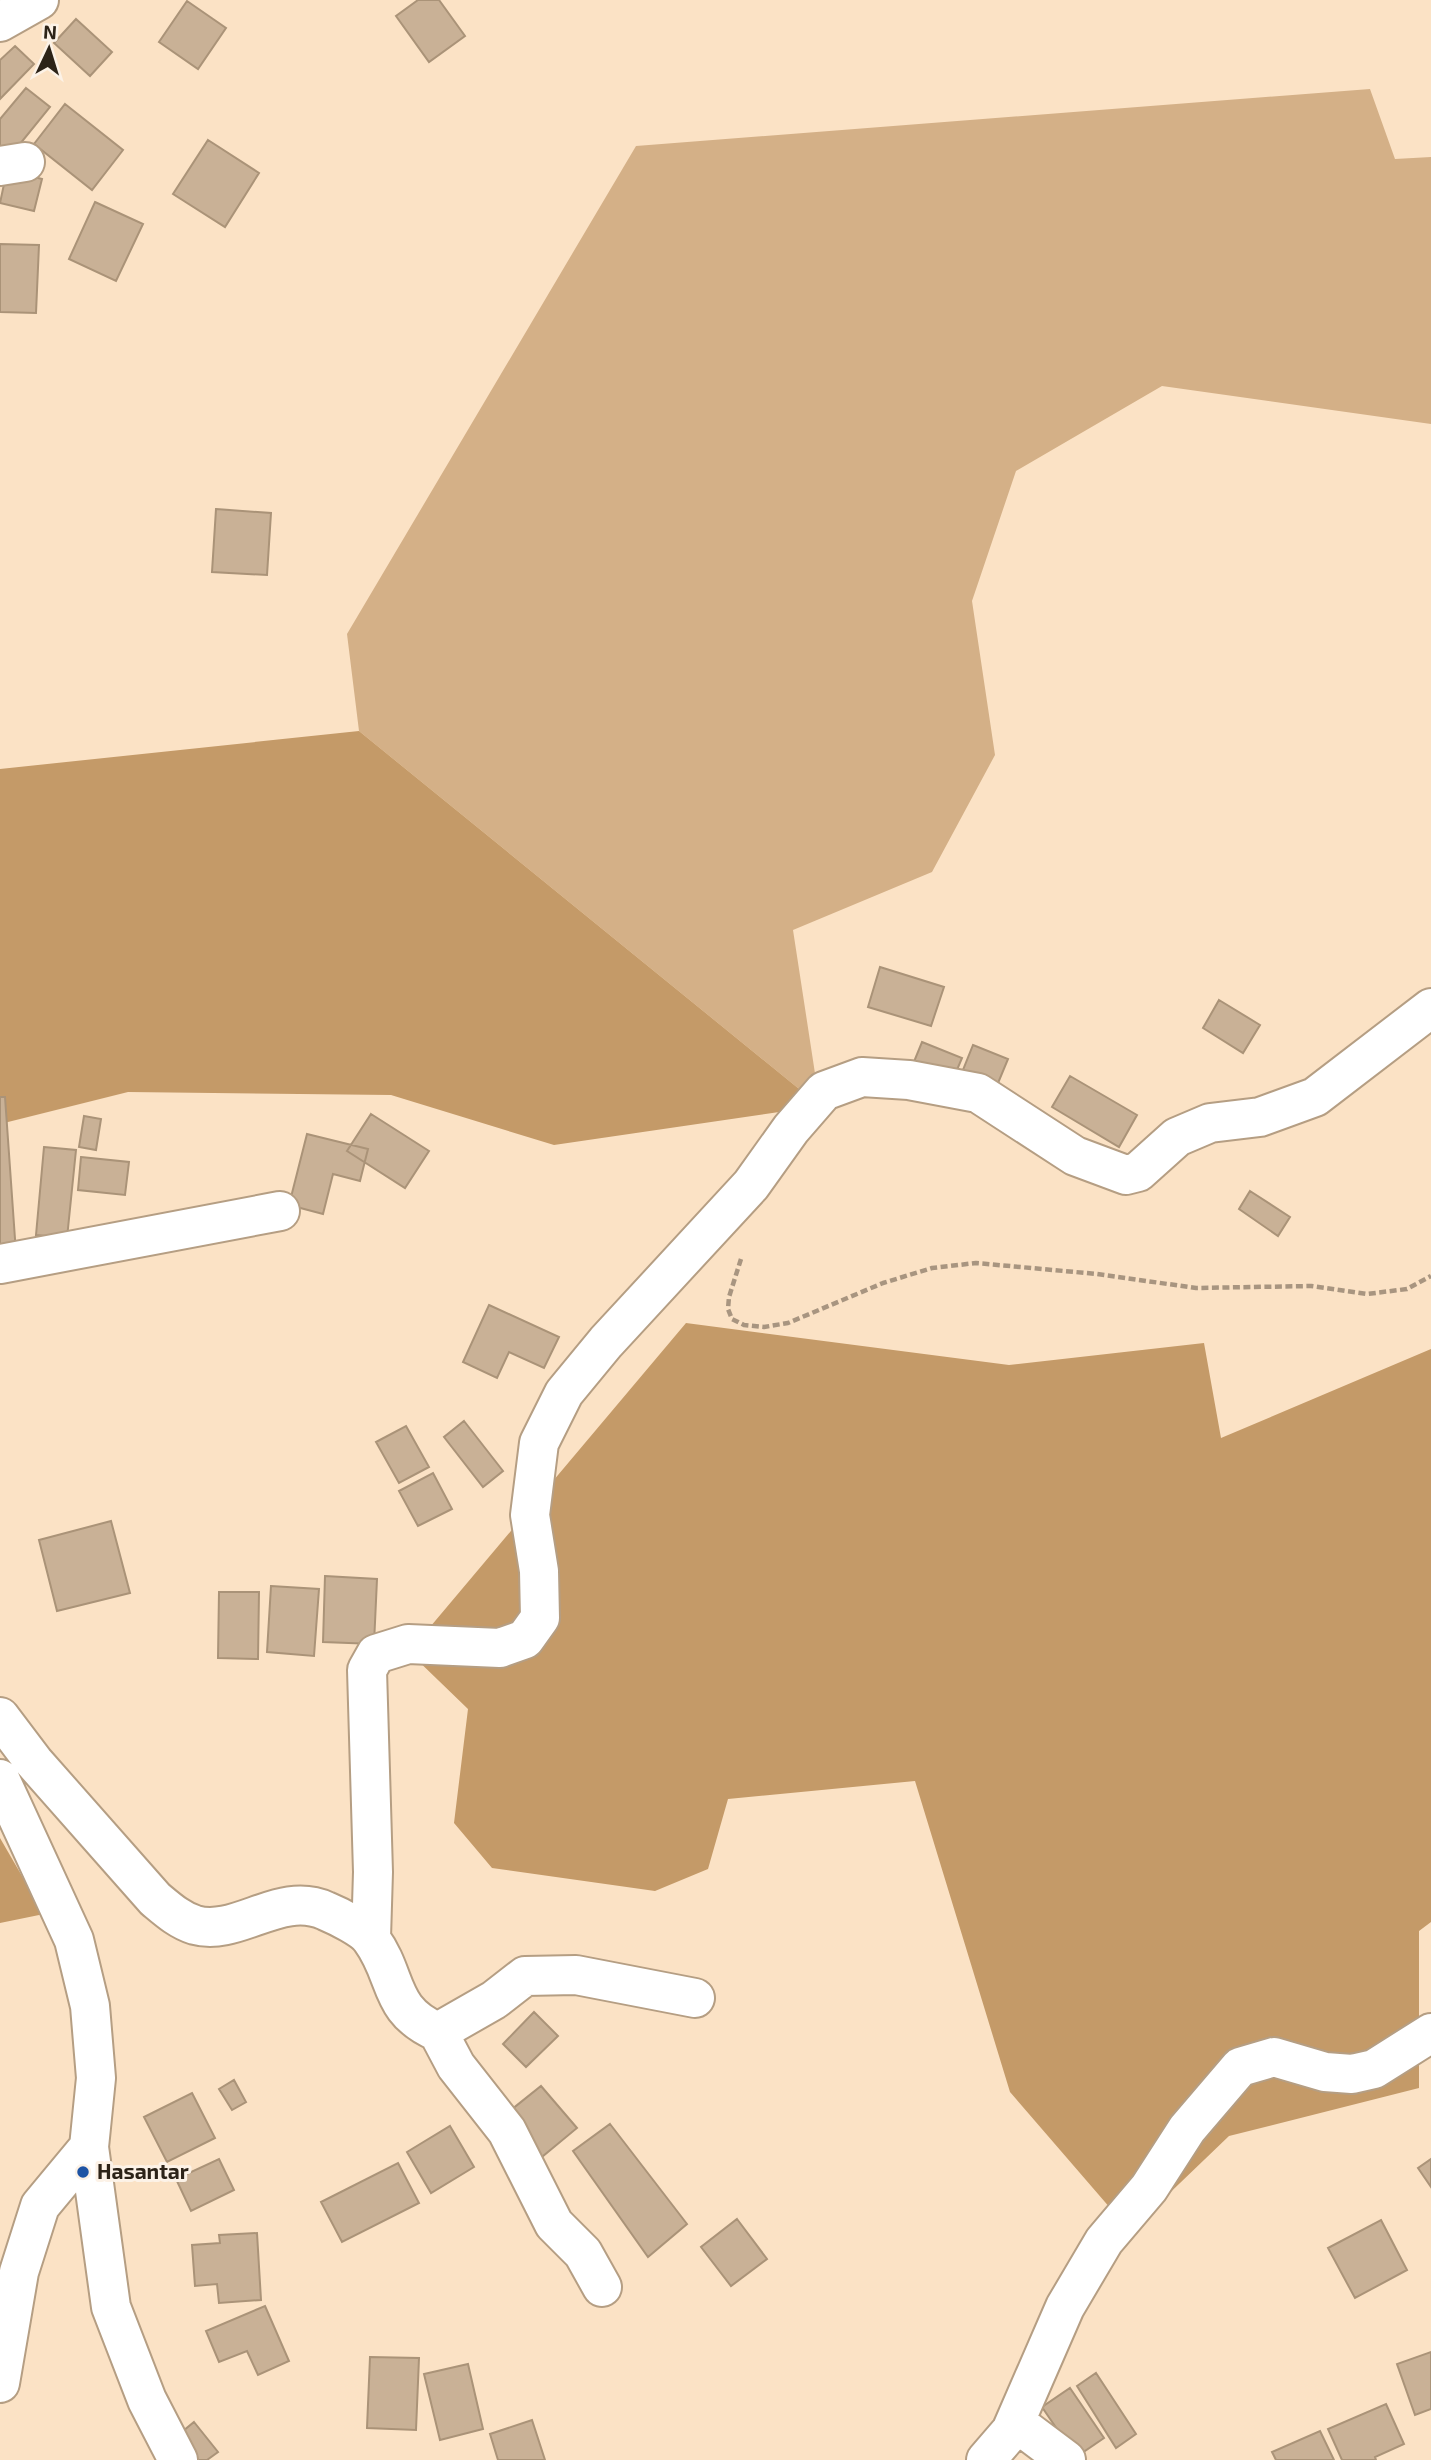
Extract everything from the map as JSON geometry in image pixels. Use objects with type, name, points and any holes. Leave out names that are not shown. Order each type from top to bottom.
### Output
[{"type":"street","points":[[0,22],[39,0]]},
{"type":"street","points":[[603,2287],[583,2253],[554,2224],[507,2131],[456,2066],[438,2032],[419,2023],[402,2006],[371,1938],[373,1872],[367,1670],[376,1654],[408,1644],[500,1648],[525,1639],[540,1618],[539,1570],[530,1515],[539,1443],[564,1394],[607,1342],[751,1185],[791,1129],[824,1091],[862,1077],[909,1080],[978,1093],[1075,1156],[1126,1175],[1138,1172],[1177,1138],[1210,1123],[1260,1117],[1315,1097],[1431,1008]]},
{"type":"street","points":[[0,1264],[280,1211]]},
{"type":"street","points":[[0,1717],[34,1762],[155,1899],[177,1917],[197,1926],[217,1926],[282,1907],[307,1905],[326,1910],[371,1938]]},
{"type":"street","points":[[0,1781],[74,1940],[90,2006],[96,2078],[89,2147],[111,2307],[147,2400],[178,2460]]},
{"type":"street","points":[[438,2032],[494,2000],[525,1976],[576,1975],[695,1998]]},
{"type":"street","points":[[986,2460],[1011,2431],[1065,2307],[1104,2241],[1149,2188],[1187,2129],[1240,2067],[1274,2057],[1325,2072],[1352,2074],[1374,2069],[1431,2033]]},
{"type":"street","points":[[0,2383],[19,2272],[40,2206],[89,2147]]},
{"type":"street","points":[[1011,2431],[1026,2430],[1066,2460]]},
{"type":"path","points":[[743,1247],[728,1309],[732,1319],[744,1325],[764,1327],[788,1323],[883,1283],[932,1268],[976,1263],[1097,1274],[1196,1288],[1311,1286],[1367,1294],[1407,1289],[1431,1276]]},
{"type":"shaded area","points":[[1370,89],[1395,159],[1431,157],[1431,424],[1162,386],[1016,471],[972,601],[995,755],[932,872],[793,930],[820,1106],[359,731],[347,634],[636,146]]},
{"type":"shaded area","points":[[359,731],[820,1106],[554,1145],[391,1095],[128,1092],[0,1124],[0,769]]},
{"type":"shaded area","points":[[686,1323],[1009,1365],[1204,1343],[1221,1438],[1431,1349],[1431,1922],[1419,1931],[1419,2088],[1229,2136],[1130,2231],[1010,2092],[915,1781],[728,1799],[708,1869],[655,1891],[492,1868],[454,1823],[468,1709],[409,1652]]},
{"type":"shaded area","points":[[0,1838],[44,1914],[0,1923]]},
{"type":"building","points":[[418,0],[439,0],[465,36],[429,62],[396,16]]},
{"type":"building","points":[[187,1],[226,28],[198,69],[159,42]]},
{"type":"building","points":[[76,19],[112,52],[90,76],[54,43]]},
{"type":"building","points":[[15,46],[34,64],[0,99],[0,60]]},
{"type":"building","points":[[26,88],[50,107],[11,155],[0,146],[0,119]]},
{"type":"building","points":[[65,104],[123,150],[92,190],[34,144]]},
{"type":"building","points":[[208,140],[259,173],[225,227],[173,194]]},
{"type":"building","points":[[7,170],[42,179],[34,211],[0,203]]},
{"type":"building","points":[[95,202],[143,224],[116,281],[69,259]]},
{"type":"building","points":[[0,244],[39,245],[36,313],[0,312]]},
{"type":"building","points":[[216,509],[271,513],[267,575],[212,572]]},
{"type":"building","points":[[880,967],[944,987],[931,1026],[868,1007]]},
{"type":"building","points":[[1219,1000],[1260,1025],[1243,1053],[1203,1028]]},
{"type":"building","points":[[922,1042],[962,1058],[951,1084],[911,1069]]},
{"type":"building","points":[[973,1045],[1008,1059],[996,1088],[961,1075]]},
{"type":"building","points":[[1070,1076],[1137,1115],[1119,1147],[1052,1107]]},
{"type":"building","points":[[0,1097],[5,1097],[16,1253],[0,1254]]},
{"type":"building","points":[[371,1114],[429,1151],[405,1188],[347,1151]]},
{"type":"building","points":[[84,1116],[101,1119],[96,1150],[79,1147]]},
{"type":"building","points":[[307,1134],[368,1149],[360,1181],[333,1174],[323,1214],[289,1205]]},
{"type":"building","points":[[44,1147],[76,1150],[67,1238],[36,1235]]},
{"type":"building","points":[[81,1157],[129,1162],[125,1195],[78,1190]]},
{"type":"building","points":[[1250,1191],[1290,1217],[1278,1236],[1239,1209]]},
{"type":"building","points":[[489,1305],[559,1337],[544,1368],[509,1352],[497,1378],[463,1362]]},
{"type":"building","points":[[464,1421],[503,1471],[483,1487],[444,1437]]},
{"type":"building","points":[[406,1426],[429,1467],[399,1483],[376,1442]]},
{"type":"building","points":[[433,1473],[452,1509],[418,1526],[399,1491]]},
{"type":"building","points":[[111,1521],[130,1593],[57,1611],[39,1540]]},
{"type":"building","points":[[325,1576],[377,1579],[374,1644],[323,1642]]},
{"type":"building","points":[[271,1586],[319,1589],[314,1656],[267,1652]]},
{"type":"building","points":[[219,1592],[259,1592],[258,1659],[218,1658]]},
{"type":"building","points":[[534,2012],[558,2036],[526,2067],[503,2044]]},
{"type":"building","points":[[234,2080],[246,2102],[232,2110],[219,2089]]},
{"type":"building","points":[[541,2086],[577,2128],[537,2161],[501,2118]]},
{"type":"building","points":[[192,2093],[215,2138],[167,2162],[144,2117]]},
{"type":"building","points":[[610,2124],[687,2224],[648,2257],[573,2151]]},
{"type":"building","points":[[450,2126],[474,2167],[431,2193],[407,2152]]},
{"type":"building","points":[[219,2159],[234,2190],[191,2211],[176,2179]]},
{"type":"building","points":[[1431,2159],[1431,2187],[1418,2168]]},
{"type":"building","points":[[398,2163],[419,2203],[342,2242],[321,2202]]},
{"type":"building","points":[[737,2219],[767,2259],[731,2286],[701,2247]]},
{"type":"building","points":[[1381,2220],[1407,2270],[1355,2298],[1328,2248]]},
{"type":"building","points":[[257,2233],[261,2300],[219,2303],[217,2284],[195,2286],[192,2245],[220,2243],[219,2235]]},
{"type":"building","points":[[265,2306],[289,2361],[258,2375],[247,2351],[219,2362],[206,2331]]},
{"type":"building","points":[[1431,2352],[1431,2409],[1415,2415],[1397,2364]]},
{"type":"building","points":[[370,2357],[419,2358],[416,2430],[367,2428]]},
{"type":"building","points":[[468,2364],[483,2429],[440,2440],[424,2374]]},
{"type":"building","points":[[1096,2373],[1136,2434],[1116,2448],[1077,2386]]},
{"type":"building","points":[[1070,2388],[1104,2438],[1076,2457],[1042,2407]]},
{"type":"building","points":[[1386,2404],[1404,2444],[1375,2457],[1376,2460],[1342,2460],[1328,2429]]},
{"type":"building","points":[[532,2420],[545,2460],[498,2460],[490,2434]]},
{"type":"building","points":[[194,2422],[218,2452],[207,2460],[197,2460],[177,2436]]},
{"type":"building","points":[[1320,2431],[1334,2460],[1276,2460],[1272,2452]]},
{"type":"place","name":"Hasantar","points":[[83,2172]]}]
